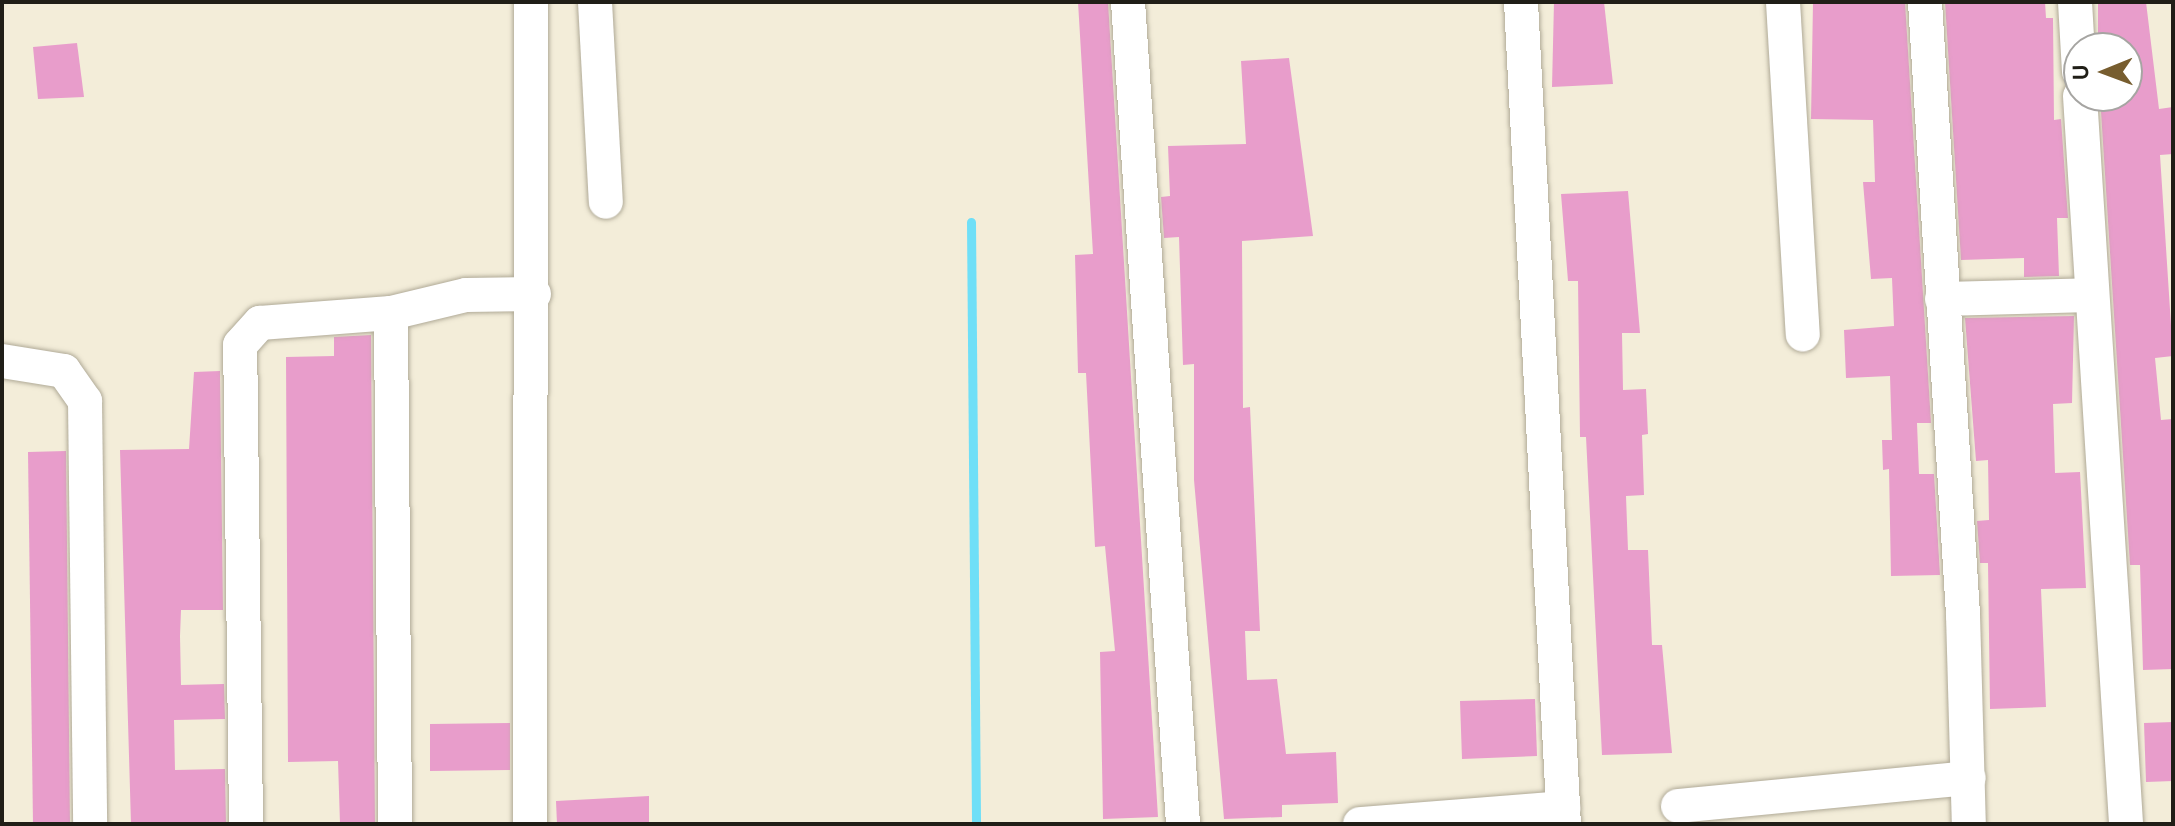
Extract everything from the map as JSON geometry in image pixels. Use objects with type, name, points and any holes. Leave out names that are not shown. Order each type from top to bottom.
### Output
[{"type":"street","points":[[530,824],[534,294],[531,2]]},
{"type":"street","points":[[595,2],[606,202]]},
{"type":"street","points":[[1128,2],[1183,824]]},
{"type":"street","points":[[1360,824],[1564,816],[1521,2]]},
{"type":"street","points":[[1783,2],[1803,334]]},
{"type":"street","points":[[1925,2],[1969,778],[1969,824]]},
{"type":"street","points":[[2075,2],[2077,32]]},
{"type":"street","points":[[2081,112],[2126,824]]},
{"type":"street","points":[[246,824],[240,345],[260,323],[391,313],[466,295],[534,294]]},
{"type":"street","points":[[1942,299],[2092,295]]},
{"type":"street","points":[[391,313],[395,824]]},
{"type":"street","points":[[2,361],[64,371],[85,401],[90,824]]},
{"type":"street","points":[[1678,806],[1969,778]]},
{"type":"building","points":[[1078,2],[1108,2],[1158,817],[1103,819],[1100,652],[1115,651],[1105,546],[1095,547],[1086,373],[1078,373],[1075,255],[1093,254]]},
{"type":"building","points":[[1554,2],[1604,2],[1613,84],[1552,87]]},
{"type":"building","points":[[1813,2],[1905,2],[1931,423],[1917,423],[1919,474],[1934,474],[1940,575],[1891,576],[1889,469],[1883,470],[1882,440],[1892,440],[1890,376],[1846,378],[1844,330],[1894,326],[1892,278],[1871,279],[1863,182],[1875,182],[1873,120],[1811,119]]},
{"type":"building","points":[[1945,2],[2045,2],[2046,18],[2053,18],[2054,120],[2061,119],[2068,218],[2057,218],[2059,276],[2024,277],[2024,258],[1961,260]]},
{"type":"building","points":[[2098,2],[2146,2],[2159,109],[2173,107],[2173,154],[2160,155],[2173,356],[2155,358],[2161,420],[2173,419],[2173,669],[2143,670],[2140,565],[2130,565],[2101,112],[2143,112],[2143,32],[2098,32]]},
{"type":"building","points":[[77,43],[84,97],[38,99],[33,47]]},
{"type":"building","points":[[1289,58],[1313,236],[1242,241],[1243,408],[1250,407],[1260,631],[1245,631],[1247,680],[1277,679],[1286,754],[1336,752],[1338,803],[1282,805],[1282,817],[1224,819],[1194,480],[1194,364],[1183,365],[1179,237],[1164,238],[1161,197],[1170,196],[1168,146],[1246,144],[1241,61]]},
{"type":"building","points":[[1628,191],[1640,333],[1622,333],[1623,390],[1646,389],[1648,434],[1642,435],[1644,495],[1626,496],[1628,550],[1648,550],[1652,645],[1662,645],[1672,753],[1602,755],[1586,437],[1580,437],[1578,281],[1568,281],[1561,194]]},
{"type":"building","points":[[2074,316],[2072,403],[2053,404],[2055,473],[2080,472],[2086,588],[2041,589],[2046,707],[1990,709],[1988,563],[1980,563],[1977,521],[1989,520],[1988,460],[1976,461],[1965,318]]},
{"type":"building","points":[[371,335],[375,824],[340,824],[338,761],[288,762],[286,357],[334,356],[334,337]]},
{"type":"building","points":[[220,371],[223,610],[181,610],[180,636],[181,685],[224,684],[225,719],[174,720],[175,770],[225,769],[226,824],[131,824],[120,450],[189,449],[194,372]]},
{"type":"building","points":[[66,451],[70,824],[33,824],[28,452]]},
{"type":"building","points":[[1535,699],[1537,756],[1462,759],[1460,701]]},
{"type":"building","points":[[2173,722],[2173,781],[2146,782],[2144,723]]},
{"type":"building","points":[[510,723],[510,770],[430,771],[430,724]]},
{"type":"building","points":[[649,796],[649,824],[557,824],[556,801]]},
{"type":"waterway","points":[[971,222],[976,824]]}]
